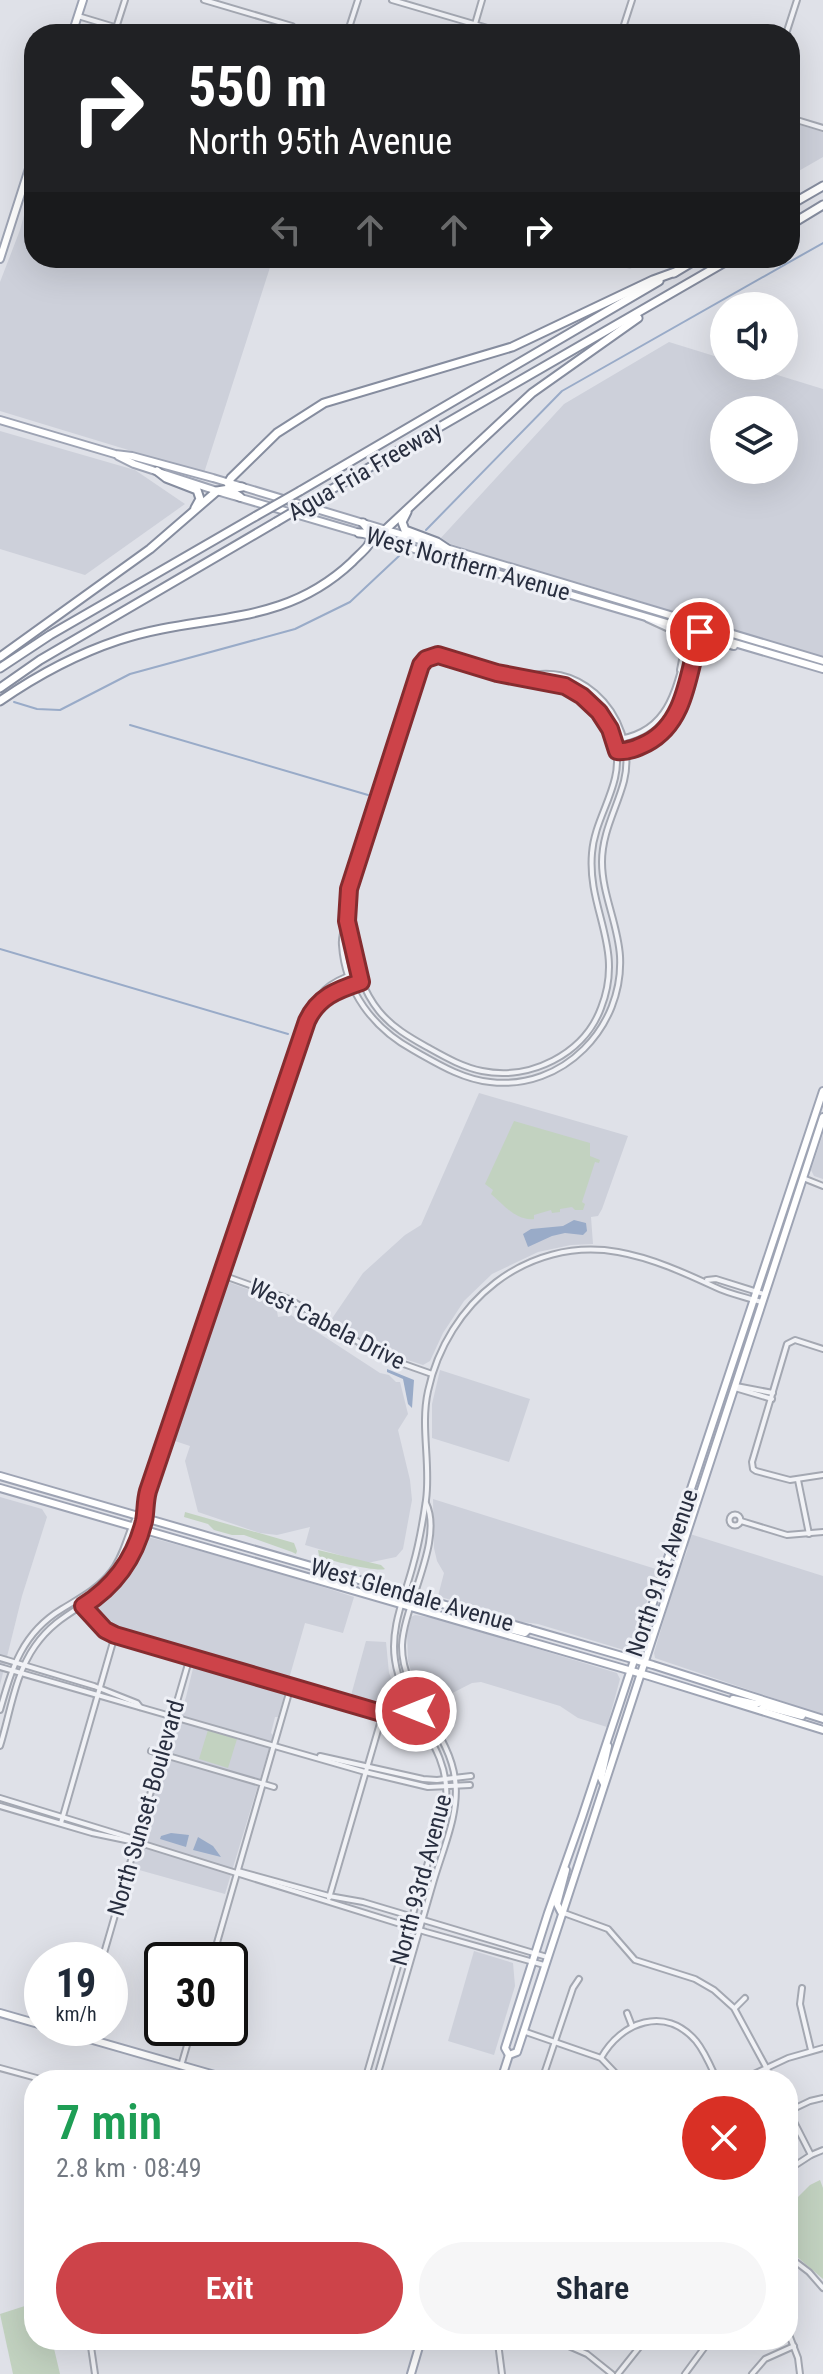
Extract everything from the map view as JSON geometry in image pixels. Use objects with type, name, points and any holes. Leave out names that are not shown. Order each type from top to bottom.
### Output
[{"type":"highway","points":[[800,199],[823,186]]},
{"type":"highway","points":[[800,219],[823,205]]},
{"type":"highway","name":"Agua Fria Freeway","points":[[0,668],[50,635],[682,268]]},
{"type":"highway","name":"Agua Fria Freeway","points":[[0,688],[40,660],[715,268]]},
{"type":"highway","points":[[229,485],[231,478],[277,433],[324,403],[512,347],[675,272]]},
{"type":"highway","points":[[359,533],[373,535],[385,530],[539,387],[682,287]]},
{"type":"highway","points":[[157,471],[166,478],[197,490],[200,499],[193,511]]},
{"type":"highway","points":[[229,485],[240,497]]},
{"type":"highway","points":[[0,657],[150,549],[217,491],[229,485],[242,487]]},
{"type":"highway","points":[[411,506],[403,518],[403,528],[408,533],[446,548]]},
{"type":"highway","points":[[363,523],[373,535]]},
{"type":"highway","points":[[0,701],[55,667],[118,640],[156,630],[274,609],[295,601],[330,581],[369,545],[373,535]]},
{"type":"main road","points":[[75,24],[83,0]]},
{"type":"main road","points":[[0,259],[24,184]]},
{"type":"main road","name":"West Northern Avenue","points":[[0,420],[229,485]]},
{"type":"main road","name":"West Northern Avenue","points":[[115,454],[134,464],[217,491],[359,533]]},
{"type":"main road","name":"West Northern Avenue","points":[[242,487],[523,572],[641,615],[698,628],[823,669]]},
{"type":"main road","name":"West Northern Avenue","points":[[373,535],[823,661]]},
{"type":"main road","points":[[492,570],[523,572]]},
{"type":"main road","points":[[684,678],[694,669],[706,643],[714,641],[750,647]]},
{"type":"main road","name":"North 91st Avenue","points":[[509,2055],[517,2052],[645,1663],[823,1091]]},
{"type":"main road","name":"North 91st Avenue","points":[[504,2070],[509,2055],[505,2048],[629,1670],[734,1359],[823,1117]]},
{"type":"main road","points":[[803,1178],[809,1133]]},
{"type":"main road","points":[[733,1387],[730,1383],[734,1359]]},
{"type":"main road","name":"West Glendale Avenue","points":[[0,1476],[633,1659],[823,1719]]},
{"type":"main road","name":"West Glendale Avenue","points":[[0,1488],[629,1670],[823,1730]]},
{"type":"main road","points":[[673,1541],[682,1544]]},
{"type":"main road","points":[[474,1625],[492,1624],[526,1633],[529,1629]]},
{"type":"main road","points":[[723,1699],[740,1699],[756,1704],[764,1701]]},
{"type":"main road","points":[[760,1710],[764,1706],[799,1716],[804,1713]]},
{"type":"main road","points":[[604,1784],[601,1778],[608,1752],[608,1738]]},
{"type":"main road","points":[[561,1912],[557,1904],[566,1862]]},
{"type":"main road","points":[[0,2013],[24,2020]]},
{"type":"main road","points":[[113,2046],[196,2070]]},
{"type":"main road","points":[[411,2374],[418,2350]]},
{"type":"street","points":[[117,24],[125,0]]},
{"type":"street","points":[[204,0],[285,24]]},
{"type":"street","points":[[350,24],[358,0]]},
{"type":"street","points":[[392,0],[475,24],[482,0]]},
{"type":"street","points":[[624,24],[632,0]]},
{"type":"street","points":[[789,24],[797,0]]},
{"type":"street","points":[[78,16],[103,24]]},
{"type":"street","points":[[800,121],[823,128]]},
{"type":"street","points":[[613,740],[640,734],[661,718],[684,678],[685,645],[682,635],[641,615]]},
{"type":"street","points":[[617,751],[626,752],[655,738],[678,712],[698,628]]},
{"type":"street","points":[[347,921],[357,973],[377,1009],[395,1027],[456,1062],[481,1071],[515,1072],[542,1066],[580,1040],[596,1020],[609,977],[610,955],[596,897],[592,851],[597,826],[614,782],[617,751],[599,712],[582,696],[556,683],[497,673],[438,655],[424,662],[353,873],[341,944],[348,976],[369,1015],[388,1035],[455,1073],[498,1083],[544,1075],[567,1063],[586,1047],[603,1026],[613,1004],[620,957],[606,894],[602,849],[625,780],[623,739],[617,721],[606,704],[581,684],[549,672],[522,677]]},
{"type":"street","points":[[596,897],[606,894]]},
{"type":"street","points":[[0,1710],[14,1662],[23,1645],[38,1627],[96,1587],[112,1571],[124,1551],[136,1514],[143,1506],[312,1009],[323,989],[357,973]]},
{"type":"street","points":[[312,1009],[330,994],[361,982]]},
{"type":"street","points":[[803,1178],[823,1186]]},
{"type":"street","points":[[426,1503],[425,1416],[433,1374],[446,1341],[473,1302],[496,1281],[535,1260],[566,1251],[605,1251],[630,1255],[704,1280],[716,1279],[759,1297]]},
{"type":"street","name":"West Cabela Drive","points":[[222,1275],[289,1299],[381,1356],[433,1374]]},
{"type":"street","points":[[823,1349],[790,1340],[752,1462],[753,1469],[790,1480],[823,1475]]},
{"type":"street","points":[[733,1387],[739,1391],[772,1396]]},
{"type":"street","points":[[798,1480],[809,1534]]},
{"type":"street","name":"North 93rd Avenue","points":[[368,2070],[443,1812],[446,1786],[439,1756],[401,1684],[394,1655],[395,1628],[426,1503]]},
{"type":"street","name":"North 93rd Avenue","points":[[379,2070],[453,1813],[456,1785],[448,1749],[411,1685],[402,1643],[428,1539],[430,1512],[426,1503]]},
{"type":"street","points":[[0,1746],[24,1665],[43,1635],[106,1591],[120,1575],[142,1528],[145,1517],[143,1506]]},
{"type":"street","points":[[741,1521],[787,1535],[823,1532]]},
{"type":"street","points":[[83,1606],[105,1630],[115,1635],[383,1713],[401,1717],[416,1711]]},
{"type":"street","points":[[62,1820],[115,1635]]},
{"type":"street","name":"North Sunset Boulevard","points":[[107,1942],[190,1657]]},
{"type":"street","points":[[0,1658],[100,1689],[141,1707]]},
{"type":"street","points":[[0,1667],[423,1786],[470,1785]]},
{"type":"street","points":[[217,1942],[291,1686]]},
{"type":"street","points":[[329,1898],[383,1713]]},
{"type":"street","points":[[151,1751],[274,1787]]},
{"type":"street","points":[[366,1770],[423,1779],[471,1776]]},
{"type":"street","points":[[0,1798],[62,1820],[329,1898],[420,1929],[534,1957]]},
{"type":"street","points":[[0,1806],[62,1820]]},
{"type":"street","points":[[329,1898],[363,1902],[546,1961]]},
{"type":"street","points":[[561,1912],[602,1925],[613,1933],[635,1960],[695,1979],[714,1990],[734,2008],[767,2068]]},
{"type":"street","points":[[545,2070],[573,1988],[579,1979]]},
{"type":"street","points":[[802,1988],[800,2004],[811,2050]]},
{"type":"street","points":[[734,2008],[745,1998]]},
{"type":"street","points":[[627,2013],[632,2026]]},
{"type":"street","points":[[601,2058],[614,2040],[632,2026],[662,2022],[680,2028],[701,2047],[712,2070]]},
{"type":"street","points":[[523,2031],[601,2058],[612,2070]]},
{"type":"street","points":[[181,2066],[187,2046]]},
{"type":"street","points":[[763,2070],[823,2048]]},
{"type":"street","points":[[0,2068],[24,2075]]},
{"type":"street","points":[[798,2106],[823,2098]]},
{"type":"street","points":[[798,2130],[811,2155]]},
{"type":"street","points":[[798,2163],[823,2150]]},
{"type":"street","points":[[798,2264],[823,2288]]},
{"type":"street","points":[[91,2350],[95,2374]]},
{"type":"street","points":[[499,2350],[502,2374]]},
{"type":"street","points":[[578,2350],[615,2374],[636,2350]]},
{"type":"street","points":[[685,2374],[703,2350]]},
{"type":"street","points":[[752,2374],[765,2359],[785,2350]]},
{"type":"street","points":[[795,2350],[800,2374]]},
{"type":"shaded area","points":[[800,125],[823,132],[823,157],[800,170]]},
{"type":"shaded area","points":[[24,215],[24,268],[270,268],[204,473],[0,411],[0,282]]},
{"type":"shaded area","points":[[669,342],[710,355],[710,380],[794,380],[823,389],[823,657],[558,579],[439,540],[564,404]]},
{"type":"shaded area","points":[[0,431],[135,470],[185,504],[85,575],[0,549]]},
{"type":"shaded area","points":[[479,1093],[628,1136],[602,1209],[598,1216],[591,1217],[593,1244],[538,1252],[492,1274],[464,1301],[443,1333],[430,1361],[423,1365],[371,1348],[331,1320],[363,1273],[405,1235],[421,1225]]},
{"type":"shaded area","points":[[823,1134],[823,1179],[814,1176],[811,1170]]},
{"type":"shaded area","points":[[228,1282],[275,1299],[278,1317],[291,1315],[380,1373],[400,1382],[408,1414],[398,1430],[412,1500],[403,1549],[396,1557],[367,1563],[305,1545],[310,1527],[277,1535],[260,1533],[198,1512],[185,1461],[190,1446],[172,1440],[223,1286]]},
{"type":"shaded area","points":[[440,1370],[530,1399],[509,1462],[432,1438],[432,1404]]},
{"type":"shaded area","points":[[0,1497],[42,1509],[47,1517],[22,1596],[0,1685]]},
{"type":"shaded area","points":[[433,1499],[659,1570],[629,1648],[624,1650],[438,1596],[444,1573],[434,1548]]},
{"type":"shaded area","points":[[690,1534],[823,1576],[823,1715],[655,1658]]},
{"type":"shaded area","points":[[148,1537],[261,1567],[354,1597],[343,1633],[305,1623],[225,1894],[132,1868],[196,1656],[111,1631],[89,1608],[121,1584]]},
{"type":"shaded area","points":[[411,1617],[439,1619],[617,1673],[620,1679],[607,1727],[578,1718],[560,1706],[481,1682],[472,1683],[427,1706],[408,1661],[407,1633]]},
{"type":"shaded area","points":[[366,1641],[386,1642],[389,1673],[401,1703],[400,1712],[350,1699]]},
{"type":"shaded area","points":[[474,1951],[513,1963],[515,1986],[494,2055],[448,2041]]},
{"type":"green space","points":[[514,1121],[590,1143],[590,1156],[600,1160],[599,1163],[595,1162],[582,1202],[585,1204],[583,1210],[572,1207],[552,1213],[551,1210],[528,1219],[511,1211],[491,1194],[493,1190],[485,1184]]},
{"type":"green space","points":[[185,1512],[294,1543],[296,1554],[244,1535],[214,1530],[208,1524],[184,1517]]},
{"type":"green space","points":[[318,1550],[381,1565],[385,1569],[332,1561],[319,1556]]},
{"type":"green space","points":[[208,1730],[237,1739],[228,1768],[199,1759]]},
{"type":"green space","points":[[820,2180],[823,2188],[823,2279],[798,2258],[798,2197]]},
{"type":"green space","points":[[24,2306],[24,2350],[54,2350],[60,2374],[13,2374],[0,2314]]},
{"type":"water","points":[[574,1220],[586,1223],[587,1231],[583,1235],[565,1233],[528,1247],[523,1234],[531,1229],[563,1226]]},
{"type":"water","points":[[387,1369],[414,1380],[412,1408],[408,1404],[403,1379],[387,1372]]},
{"type":"water","points":[[171,1833],[189,1835],[186,1847],[160,1839]]},
{"type":"water","points":[[198,1837],[213,1846],[221,1857],[193,1850]]},
{"type":"waterway","points":[[800,256],[823,243]]},
{"type":"waterway","points":[[426,530],[562,391],[779,268]]},
{"type":"waterway","points":[[14,702],[37,709],[60,710],[130,674],[295,629],[350,602],[399,556]]},
{"type":"waterway","points":[[130,725],[368,795]]},
{"type":"waterway","points":[[0,949],[288,1034]]},
{"type":"route","points":[[416,1711],[404,1717],[395,1717],[115,1635],[99,1625],[83,1606],[115,1581],[129,1560],[137,1540],[145,1517],[143,1506],[170,1424],[312,1009],[334,991],[361,982],[347,921],[349,889],[421,665],[426,659],[438,655],[497,673],[565,686],[590,702],[610,729],[617,751],[626,752],[655,738],[675,717],[700,632]]}]
